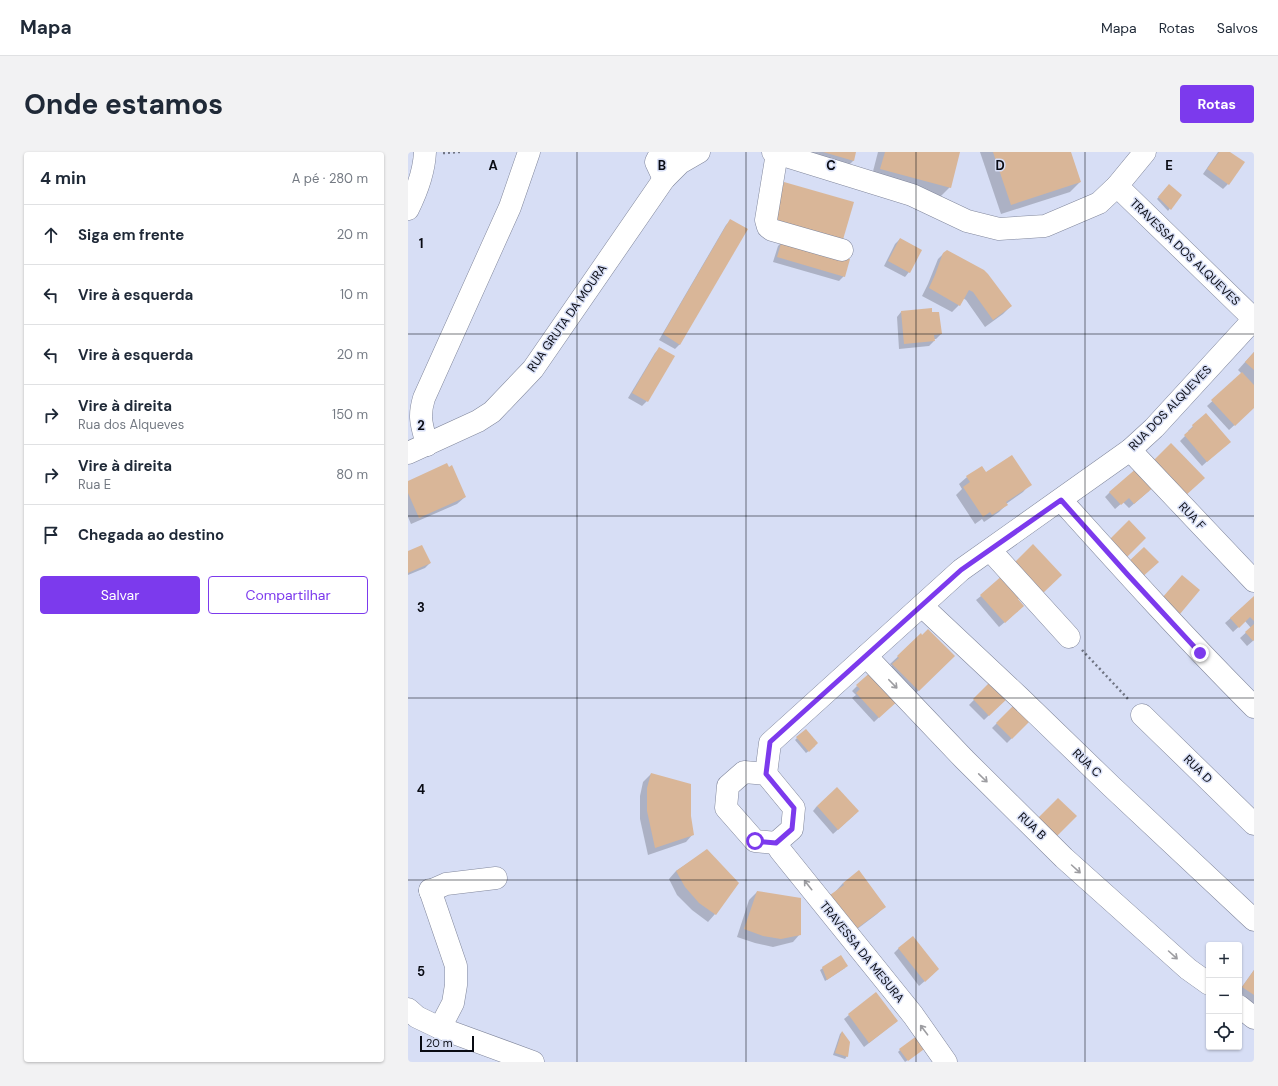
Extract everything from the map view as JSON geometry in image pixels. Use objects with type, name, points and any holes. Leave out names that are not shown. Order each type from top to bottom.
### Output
[{"type":"street","points":[[408,209],[417,190],[424,165],[425,152]]},
{"type":"street","points":[[417,449],[422,425],[420,412],[424,398],[510,207],[529,152]]},
{"type":"street","points":[[664,179],[656,162],[658,158],[666,152]]},
{"type":"street","name":"RUA GRUTA DA MOURA","points":[[417,449],[478,421],[492,412],[533,369],[664,179],[680,163],[699,152]]},
{"type":"street","points":[[842,250],[772,230],[768,227],[766,220],[775,153],[912,195],[967,221],[999,229],[1045,226],[1099,202],[1117,186],[1145,152]]},
{"type":"street","name":"TRAVESSA DOS ALQUEVES","points":[[1117,186],[1254,319]]},
{"type":"street","name":"RUA DOS ALQUEVES","points":[[766,774],[770,742],[961,570],[1130,450],[1154,428],[1254,319]]},
{"type":"street","name":"RUA F","points":[[1130,450],[1254,581]]},
{"type":"street","points":[[1061,500],[1184,636],[1254,707]]},
{"type":"street","points":[[990,550],[1069,637]]},
{"type":"street","name":"RUA C","points":[[922,606],[1254,920]]},
{"type":"street","name":"RUA B","points":[[866,656],[964,759],[1064,858],[1188,969],[1206,982]]},
{"type":"street","name":"RUA D","points":[[1142,715],[1254,824]]},
{"type":"street","points":[[744,772],[766,774],[794,808],[792,829],[776,843],[755,841],[726,808],[728,786],[744,772]]},
{"type":"street","name":"TRAVESSA DA MESURA","points":[[776,843],[780,850],[913,1015],[946,1062]]},
{"type":"street","points":[[440,1028],[453,1003],[456,985],[456,966],[430,890],[446,884],[496,878]]},
{"type":"street","points":[[1242,1008],[1254,1018]]},
{"type":"street","points":[[408,1009],[417,1017],[440,1028],[533,1062]]},
{"type":"street","points":[[408,1032],[440,1028]]},
{"type":"path","points":[[1069,637],[1142,715]]},
{"type":"building","points":[[823,152],[856,152],[854,161]]},
{"type":"building","points":[[885,152],[960,152],[951,188],[880,169]]},
{"type":"building","points":[[993,152],[1071,152],[1081,182],[1011,205]]},
{"type":"building","points":[[1219,152],[1230,152],[1245,162],[1229,185],[1207,169]]},
{"type":"building","points":[[784,182],[854,202],[842,243],[772,223]]},
{"type":"building","points":[[1169,184],[1182,195],[1171,210],[1158,197]]},
{"type":"building","points":[[730,219],[748,229],[680,345],[663,334]]},
{"type":"building","points":[[900,238],[922,250],[910,273],[888,261]]},
{"type":"building","points":[[782,240],[850,259],[845,277],[777,257]]},
{"type":"building","points":[[947,250],[984,270],[1012,306],[993,320],[973,292],[969,290],[960,306],[929,288],[943,253]]},
{"type":"building","points":[[932,308],[932,312],[939,312],[942,334],[934,335],[935,341],[904,344],[901,311]]},
{"type":"building","points":[[659,347],[675,356],[648,402],[632,393]]},
{"type":"building","points":[[1254,352],[1254,370],[1245,362]]},
{"type":"building","points":[[1242,372],[1254,385],[1254,408],[1235,426],[1211,400]]},
{"type":"building","points":[[1206,413],[1231,442],[1207,462],[1184,435],[1193,427],[1192,425]]},
{"type":"building","points":[[1171,443],[1205,478],[1185,496],[1152,462]]},
{"type":"building","points":[[1012,455],[1032,485],[1006,502],[1008,505],[992,515],[990,512],[983,517],[963,487],[970,482],[966,476],[982,466],[986,472]]},
{"type":"building","points":[[447,463],[449,467],[452,465],[466,497],[419,518],[408,493],[408,481]]},
{"type":"building","points":[[1138,467],[1155,486],[1134,504],[1129,498],[1121,505],[1109,492]]},
{"type":"building","points":[[1129,520],[1146,538],[1124,560],[1106,543]]},
{"type":"building","points":[[1033,544],[1062,575],[1042,594],[1013,564]]},
{"type":"building","points":[[422,545],[431,563],[408,573],[408,551]]},
{"type":"building","points":[[1144,547],[1159,562],[1140,579],[1126,564]]},
{"type":"building","points":[[1004,574],[1023,595],[1018,599],[1024,606],[1005,623],[980,595]]},
{"type":"building","points":[[1182,575],[1200,590],[1180,614],[1162,598]]},
{"type":"building","points":[[1254,596],[1254,621],[1250,617],[1239,628],[1230,618]]},
{"type":"building","points":[[1254,624],[1254,640],[1253,641],[1245,632]]},
{"type":"building","points":[[928,629],[955,656],[919,691],[892,664],[899,658],[897,656],[921,633],[922,635]]},
{"type":"building","points":[[873,670],[900,699],[879,718],[856,693],[860,689],[856,685]]},
{"type":"building","points":[[992,680],[1009,697],[989,716],[973,699]]},
{"type":"building","points":[[1017,702],[1033,718],[1012,739],[996,723]]},
{"type":"building","points":[[806,729],[818,743],[809,752],[796,737]]},
{"type":"building","points":[[651,773],[691,784],[691,816],[694,835],[655,848],[647,811],[647,788]]},
{"type":"building","points":[[837,787],[859,811],[838,830],[817,806]]},
{"type":"building","points":[[1058,798],[1077,816],[1055,838],[1036,820]]},
{"type":"building","points":[[707,849],[739,883],[716,915],[699,903],[685,887],[676,871]]},
{"type":"building","points":[[859,870],[886,907],[856,929],[830,895],[844,885],[843,883]]},
{"type":"building","points":[[757,891],[801,898],[801,935],[781,939],[763,936],[744,929]]},
{"type":"building","points":[[913,936],[939,969],[925,982],[898,948]]},
{"type":"building","points":[[841,955],[848,966],[827,980],[822,967]]},
{"type":"building","points":[[1254,970],[1254,995],[1242,987]]},
{"type":"building","points":[[876,992],[898,1021],[869,1043],[848,1014]]},
{"type":"building","points":[[842,1031],[850,1042],[848,1057],[835,1053]]},
{"type":"building","points":[[918,1035],[927,1047],[908,1061],[899,1049]]},
{"type":"route","points":[[755,841],[776,843],[792,829],[794,808],[766,774],[770,742],[961,570],[1061,500],[1200,653]]}]
